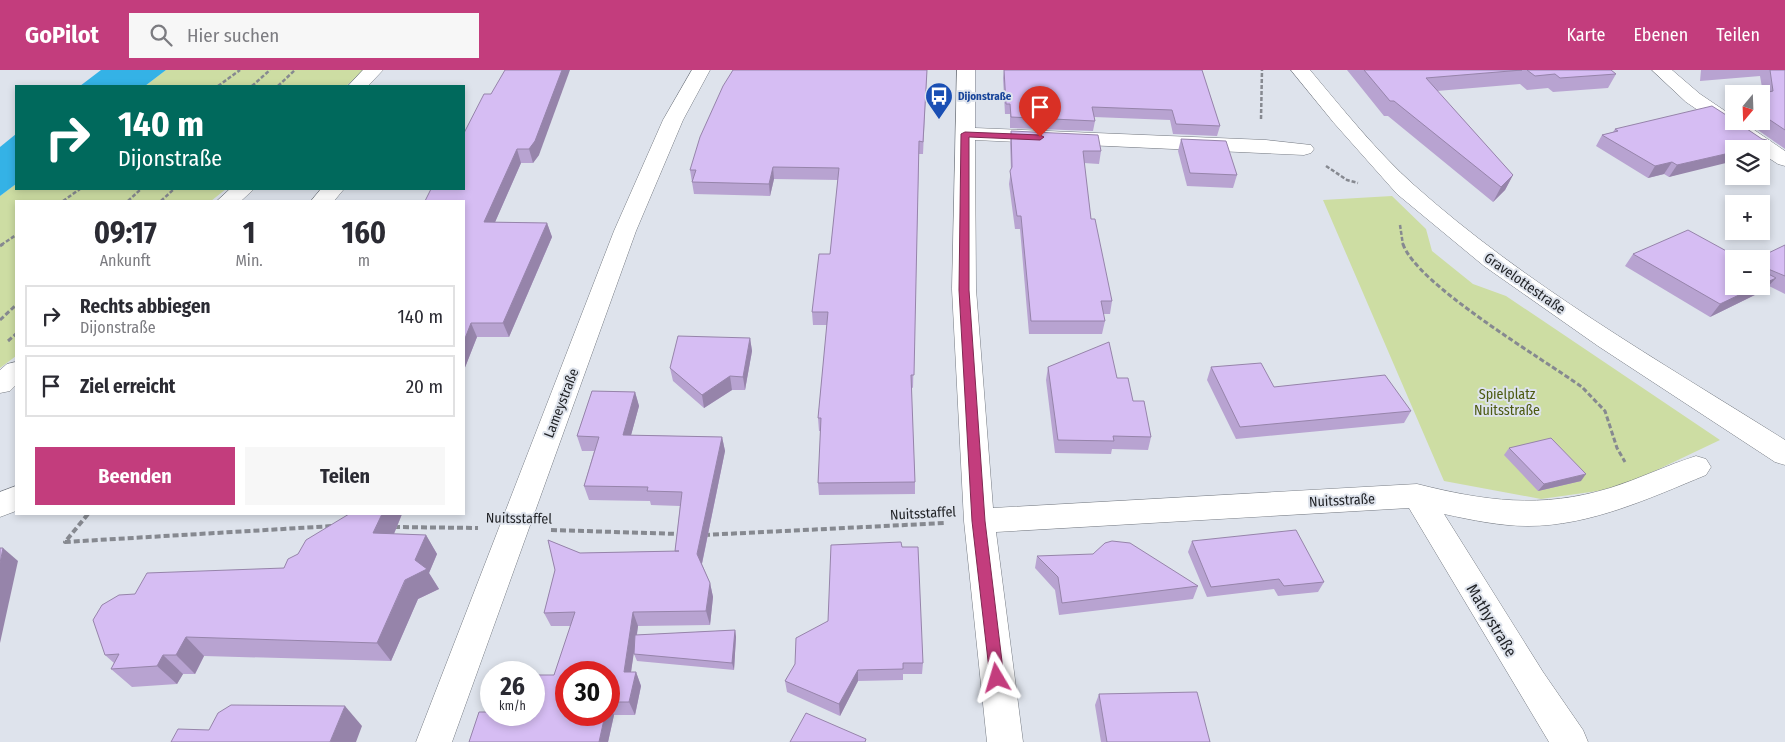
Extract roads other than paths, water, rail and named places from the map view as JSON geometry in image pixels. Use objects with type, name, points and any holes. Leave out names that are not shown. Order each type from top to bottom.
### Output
[{"type":"street","points":[[358,85],[374,70]]},
{"type":"street","name":"Lameystraße","points":[[434,742],[625,230],[673,120],[701,70]]},
{"type":"street","points":[[966,70],[964,290],[978,521],[1002,740]]},
{"type":"street","name":"Gravelottestraße","points":[[1300,70],[1341,120],[1418,201],[1492,261],[1607,340],[1778,444]]},
{"type":"street","points":[[1660,70],[1693,98],[1785,160]]},
{"type":"street","points":[[965,134],[1266,146],[1304,150]]},
{"type":"street","points":[[229,200],[243,190]]},
{"type":"street","points":[[323,200],[332,190]]},
{"type":"street","points":[[0,384],[15,372]]},
{"type":"street","name":"Nuitsstraße","points":[[978,521],[1417,496],[1465,508],[1528,514],[1585,507],[1646,487],[1696,467]]},
{"type":"street","name":"Mathystraße","points":[[1417,496],[1531,683],[1570,742]]},
{"type":"street","points":[[0,505],[15,498]]},
{"type":"water","points":[[101,70],[166,70],[146,85],[81,85]]},
{"type":"water","points":[[15,135],[15,185],[0,196],[0,147]]},
{"type":"place","name":"Dijonstraße","points":[[939,120]]},
{"type":"park label","name":"Spielplatz Nuitsstraße","points":[[1507,402]]}]
